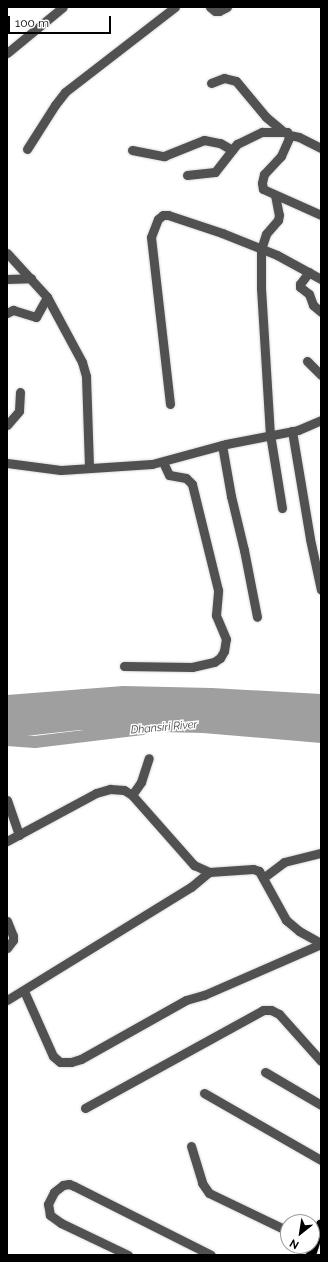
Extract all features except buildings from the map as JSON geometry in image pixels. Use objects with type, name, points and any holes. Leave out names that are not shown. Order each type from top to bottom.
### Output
[{"type":"street","points":[[7,53],[62,7]]},
{"type":"street","points":[[27,149],[54,104],[65,92],[175,7]]},
{"type":"street","points":[[210,7],[219,12],[227,7]]},
{"type":"street","points":[[211,83],[224,78],[236,81],[266,117],[286,133],[289,138],[281,156],[266,170],[262,183],[263,188],[275,195],[321,215]]},
{"type":"street","points":[[187,175],[215,172],[232,150],[241,142],[262,132],[286,133],[299,137],[321,148]]},
{"type":"street","points":[[132,150],[164,156],[204,140],[220,143],[232,150]]},
{"type":"street","points":[[275,195],[279,216],[278,220],[266,234],[260,249],[270,434],[282,508]]},
{"type":"street","points":[[170,404],[151,237],[158,218],[168,214],[222,233],[286,259],[321,279]]},
{"type":"street","points":[[7,253],[47,297],[84,369],[89,468]]},
{"type":"street","points":[[309,272],[300,284],[300,287],[309,294],[313,305],[321,312]]},
{"type":"street","points":[[7,278],[31,278]]},
{"type":"street","points":[[7,313],[13,310],[36,317],[47,297]]},
{"type":"street","points":[[307,361],[321,375]]},
{"type":"street","points":[[7,425],[19,411],[20,392]]},
{"type":"street","points":[[7,463],[61,470],[163,462],[222,445],[270,434],[292,431],[321,420]]},
{"type":"street","points":[[292,431],[321,590]]},
{"type":"street","points":[[222,445],[231,496],[244,550],[257,616]]},
{"type":"street","points":[[124,666],[192,667],[214,662],[220,658],[225,645],[226,635],[216,612],[218,590],[192,484],[186,478],[169,475],[163,462]]},
{"type":"street","points":[[132,795],[142,782],[149,758]]},
{"type":"street","points":[[7,841],[103,790],[118,789],[132,795],[194,865],[209,872],[253,869],[259,871],[286,920],[299,931],[321,944]]},
{"type":"street","points":[[7,800],[19,835]]},
{"type":"street","points":[[263,878],[284,862],[321,853]]},
{"type":"street","points":[[7,1000],[24,991],[191,887],[209,872]]},
{"type":"street","points":[[7,921],[13,940],[7,948]]},
{"type":"street","points":[[24,991],[53,1056],[60,1062],[71,1062],[81,1058],[186,1000],[211,992],[321,944]]},
{"type":"street","points":[[85,1108],[263,1010],[271,1010],[279,1014],[321,1061]]},
{"type":"street","points":[[265,1072],[321,1105]]},
{"type":"street","points":[[204,1093],[321,1160]]},
{"type":"street","points":[[191,1146],[202,1183],[209,1194],[280,1227]]},
{"type":"street","points":[[128,1255],[61,1223],[50,1215],[48,1204],[54,1192],[63,1185],[69,1184],[74,1186],[211,1255]]},
{"type":"water","name":"Dhansiri River","points":[[123,686],[212,688],[321,694],[321,743],[203,733],[80,730],[7,738],[7,695]]},
{"type":"waterway","name":"Dhansiri River","points":[[7,740],[35,742],[142,729]]}]
